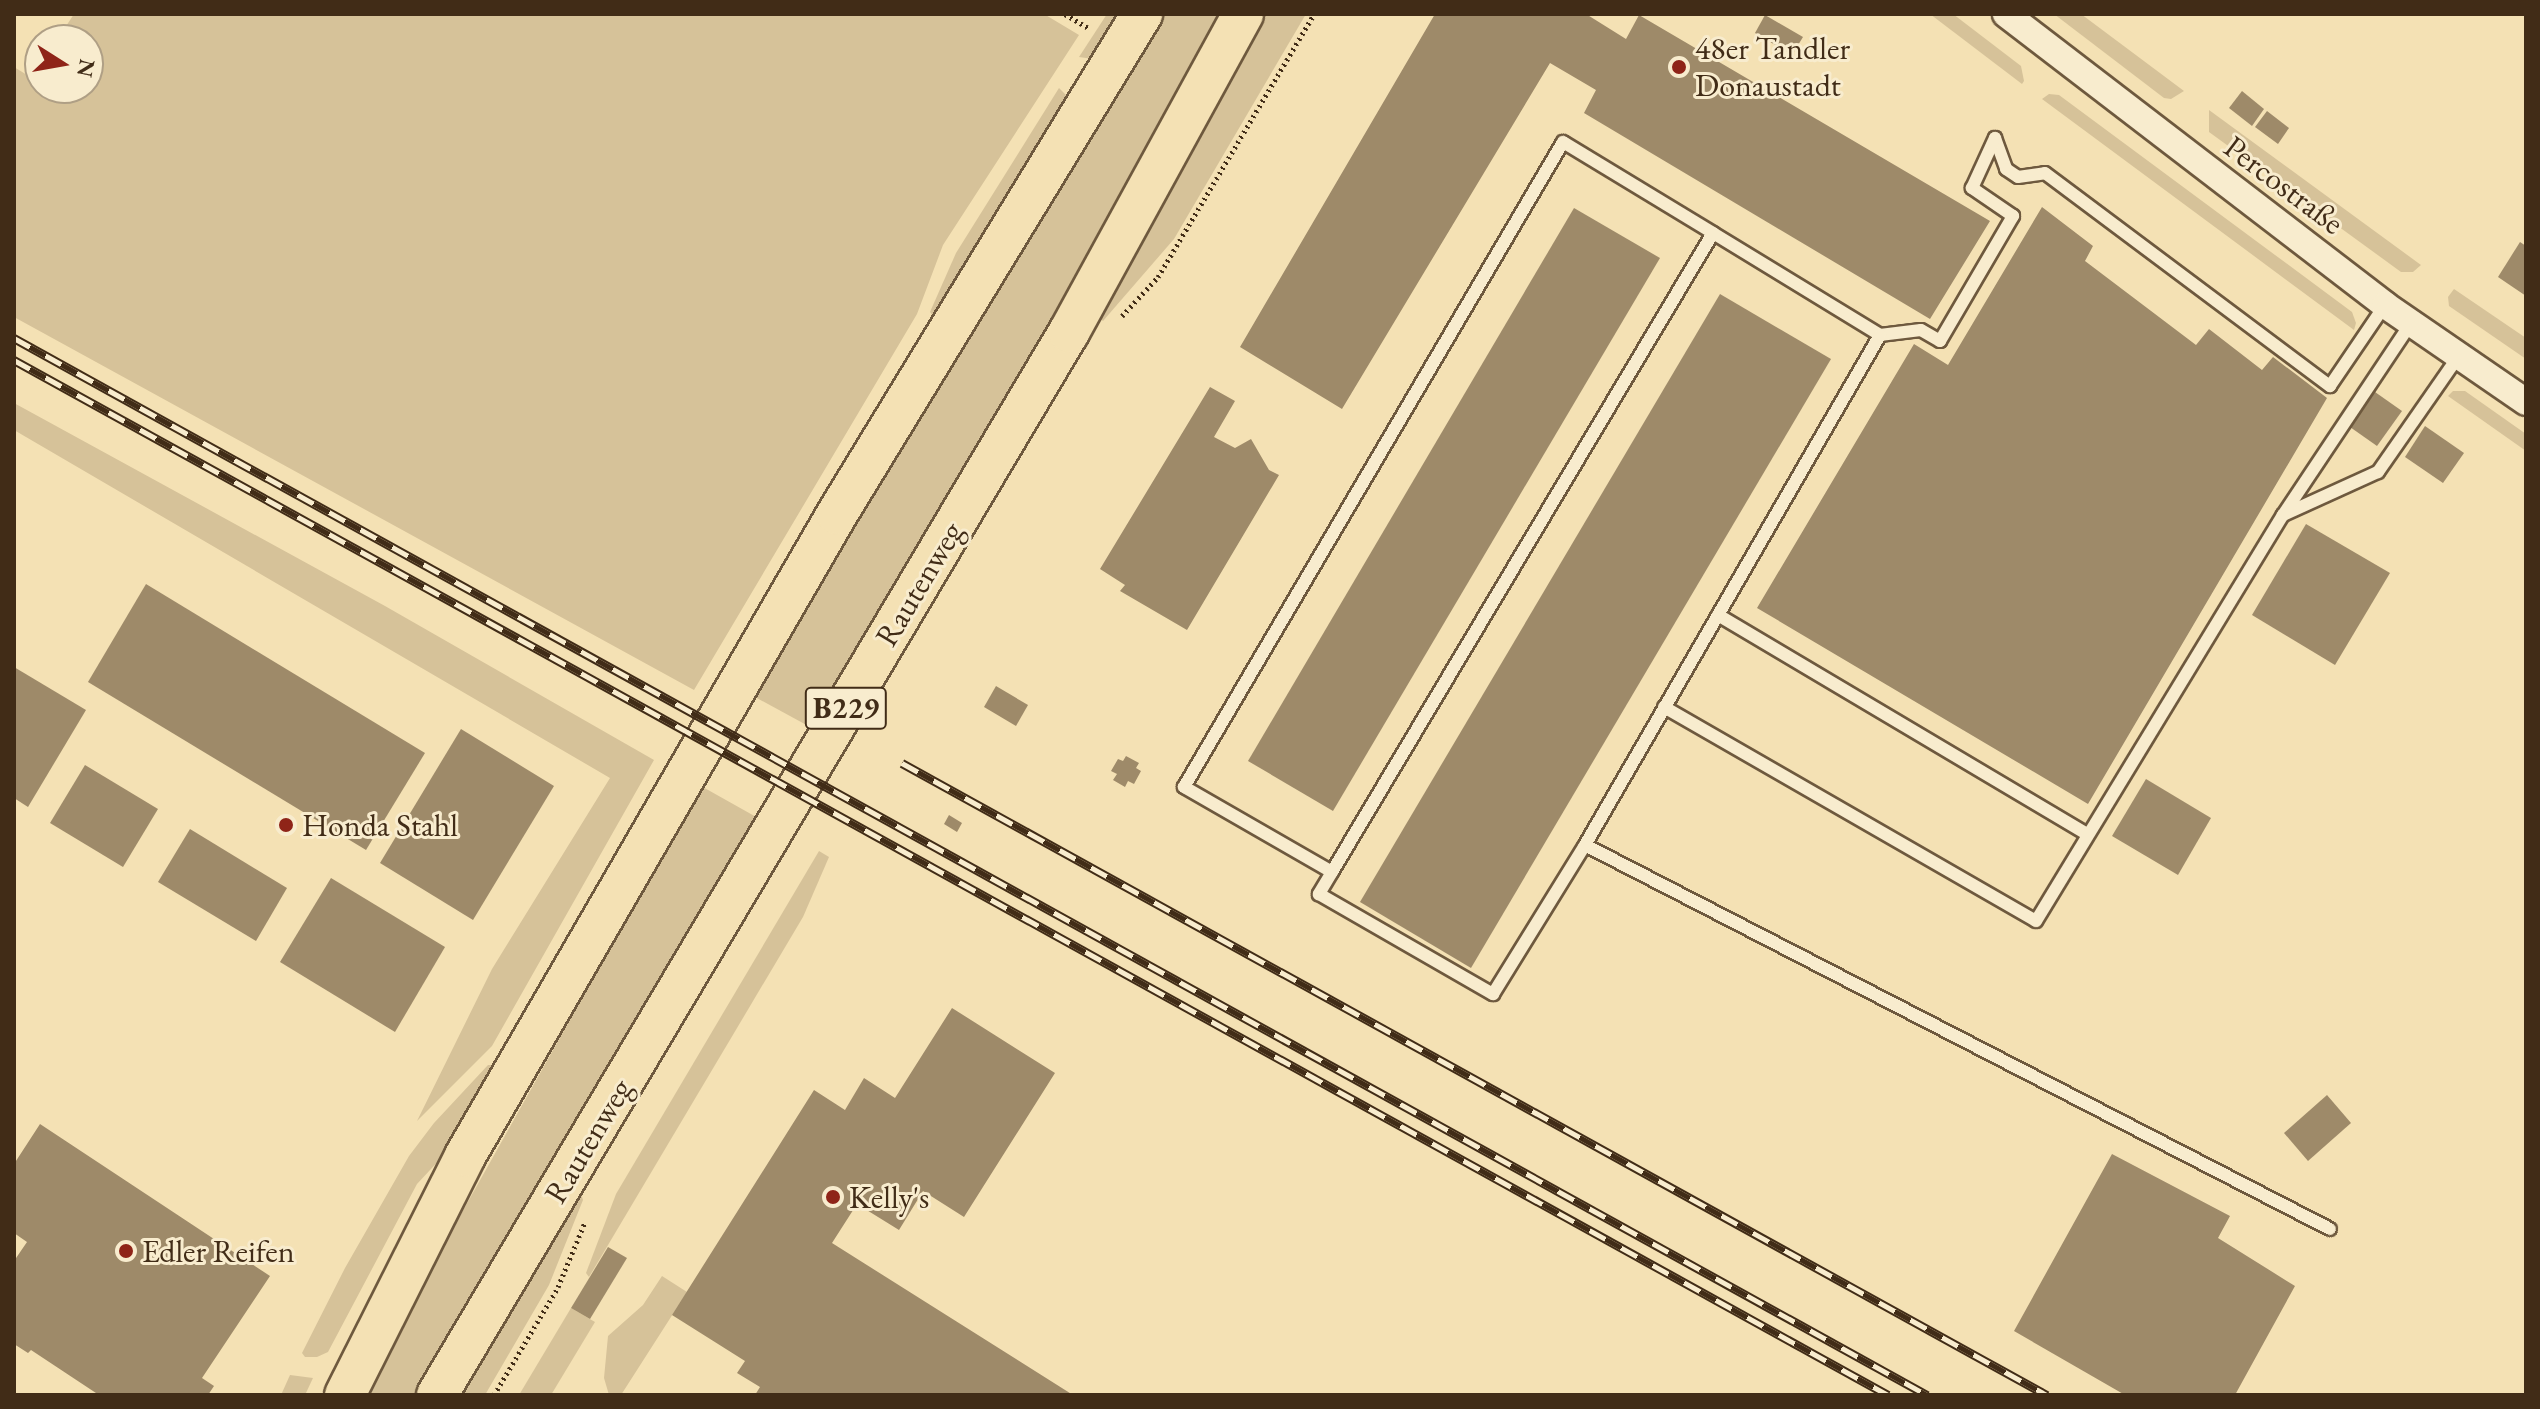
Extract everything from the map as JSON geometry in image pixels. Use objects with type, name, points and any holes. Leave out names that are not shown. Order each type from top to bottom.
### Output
[{"type":"main road","points":[[345,1395],[473,1143],[845,501],[1142,14]]},
{"type":"main road","name":"Rautenweg","points":[[437,1395],[1069,332],[1243,14]]},
{"type":"street","name":"Percostraße","points":[[2006,14],[2385,305],[2526,402]]},
{"type":"lane","points":[[1332,872],[1184,787],[1563,142],[1880,335],[1921,330],[1940,341],[2013,216],[1972,188],[1995,138],[2006,169],[2018,177],[2045,173],[2330,386],[2385,305]]},
{"type":"lane","points":[[1713,233],[1319,894],[1493,994],[1585,845],[1880,335]]},
{"type":"lane","points":[[1664,707],[2036,921],[2283,515],[2411,323]]},
{"type":"lane","points":[[2283,515],[2378,472],[2458,357]]},
{"type":"lane","points":[[1718,615],[2088,835]]},
{"type":"lane","points":[[1585,845],[2330,1229]]},
{"type":"path","points":[[1065,14],[1090,29]]},
{"type":"shaded area","points":[[74,14],[1044,14],[1079,35],[943,245],[917,314],[694,690],[14,317],[14,67],[24,73],[24,104],[104,104],[104,24],[67,24]]},
{"type":"shaded area","points":[[1107,14],[1124,14],[1093,59],[1079,57]]},
{"type":"shaded area","points":[[1163,14],[1221,14],[1203,54],[1048,328],[812,728],[755,697],[941,379]]},
{"type":"shaded area","points":[[1262,14],[1306,14],[1174,239],[1103,321],[1099,318]]},
{"type":"shaded area","points":[[1930,14],[1953,14],[2021,66],[2022,84]]},
{"type":"shaded area","points":[[2054,14],[2081,14],[2184,91],[2171,99],[2164,98]]},
{"type":"shaded area","points":[[1059,88],[1070,99],[933,316],[930,312],[956,253]]},
{"type":"shaded area","points":[[2049,94],[2059,95],[2352,312],[2356,323],[2354,330],[2042,99]]},
{"type":"shaded area","points":[[2209,110],[2421,265],[2413,272],[2401,272],[2209,132]]},
{"type":"shaded area","points":[[2454,289],[2526,338],[2526,359],[2449,306],[2448,297]]},
{"type":"shaded area","points":[[2453,391],[2465,391],[2526,434],[2526,451],[2448,396]]},
{"type":"shaded area","points":[[14,403],[385,606],[654,760],[492,1046],[417,1121],[492,969],[610,778],[14,430]]},
{"type":"shaded area","points":[[701,786],[758,818],[458,1317],[463,1321],[418,1395],[369,1395],[414,1298]]},
{"type":"shaded area","points":[[819,851],[829,857],[803,917],[589,1277],[586,1273],[616,1194]]},
{"type":"shaded area","points":[[488,1065],[495,1065],[456,1133],[458,1140],[417,1184],[328,1352],[317,1357],[305,1357],[302,1353],[345,1268],[409,1156],[434,1123]]},
{"type":"shaded area","points":[[581,1194],[583,1200],[549,1285],[485,1395],[455,1395],[541,1252],[545,1254]]},
{"type":"shaded area","points":[[662,1276],[687,1292],[621,1395],[609,1395],[604,1378],[608,1336],[643,1305]]},
{"type":"shaded area","points":[[571,1308],[595,1322],[551,1395],[519,1395]]},
{"type":"shaded area","points":[[290,1375],[313,1378],[305,1395],[281,1395]]},
{"type":"building","points":[[1435,14],[1586,14],[1626,39],[1639,15],[1990,221],[1930,319],[1584,113],[1596,90],[1550,63],[1342,409],[1240,347]]},
{"type":"building","points":[[1765,15],[1803,37],[1792,55],[1755,33]]},
{"type":"building","points":[[2242,91],[2264,109],[2252,126],[2229,108]]},
{"type":"building","points":[[2267,111],[2289,128],[2278,144],[2255,127]]},
{"type":"building","points":[[2042,207],[2093,246],[2085,261],[2196,345],[2209,329],[2262,370],[2273,357],[2327,398],[2088,804],[1757,608],[1914,344],[1948,365]]},
{"type":"building","points":[[1574,208],[1660,258],[1333,811],[1248,761]]},
{"type":"building","points":[[2520,242],[2526,246],[2526,296],[2498,277]]},
{"type":"building","points":[[1720,294],[1831,359],[1471,968],[1360,902]]},
{"type":"building","points":[[1210,387],[1235,401],[1214,437],[1235,448],[1251,439],[1269,470],[1279,475],[1187,630],[1120,591],[1125,585],[1100,569]]},
{"type":"building","points":[[2375,392],[2402,411],[2377,446],[2350,427]]},
{"type":"building","points":[[2425,426],[2464,453],[2443,483],[2405,457]]},
{"type":"building","points":[[2306,524],[2390,573],[2335,665],[2252,615]]},
{"type":"building","points":[[146,584],[425,753],[366,850],[88,682]]},
{"type":"building","points":[[14,667],[86,710],[28,807],[14,798]]},
{"type":"building","points":[[996,686],[1028,705],[1016,726],[984,707]]},
{"type":"building","points":[[461,729],[554,786],[473,920],[380,863]]},
{"type":"building","points":[[1126,756],[1139,763],[1136,768],[1141,771],[1134,784],[1128,781],[1125,787],[1113,780],[1117,774],[1111,771],[1118,759],[1123,761]]},
{"type":"building","points":[[85,765],[158,809],[123,867],[50,823]]},
{"type":"building","points":[[2146,779],[2211,818],[2178,875],[2112,836]]},
{"type":"building","points":[[949,815],[962,823],[957,832],[944,824]]},
{"type":"building","points":[[190,829],[287,888],[256,941],[158,882]]},
{"type":"building","points":[[331,878],[445,947],[395,1032],[280,962]]},
{"type":"building","name":"Kelly's","points":[[952,1008],[1055,1073],[964,1217],[923,1191],[899,1230],[857,1204],[832,1243],[1073,1395],[755,1395],[760,1387],[737,1373],[745,1361],[672,1315],[814,1090],[845,1110],[864,1078],[895,1098]]},
{"type":"building","points":[[2327,1095],[2351,1123],[2308,1161],[2284,1133]]},
{"type":"building","name":"Edler Reifen","points":[[40,1124],[270,1276],[202,1378],[214,1386],[208,1395],[99,1395],[31,1350],[28,1353],[14,1344],[14,1261],[27,1242],[14,1233],[14,1164]]},
{"type":"building","points":[[2112,1154],[2230,1216],[2218,1238],[2295,1286],[2235,1395],[2125,1395],[2014,1331]]},
{"type":"building","points":[[608,1247],[627,1258],[590,1319],[571,1308]]},
{"type":"railway","points":[[14,338],[1927,1395]]},
{"type":"railway","points":[[14,360],[1888,1395]]},
{"type":"railway","points":[[902,763],[2047,1395]]},
{"type":"place","name":"48er Tandler Donaustadt","points":[[1679,67]]},
{"type":"place","name":"Honda Stahl","points":[[286,825]]},
{"type":"place","name":"Kelly's","points":[[833,1197]]},
{"type":"place","name":"Edler Reifen","points":[[126,1251]]}]
